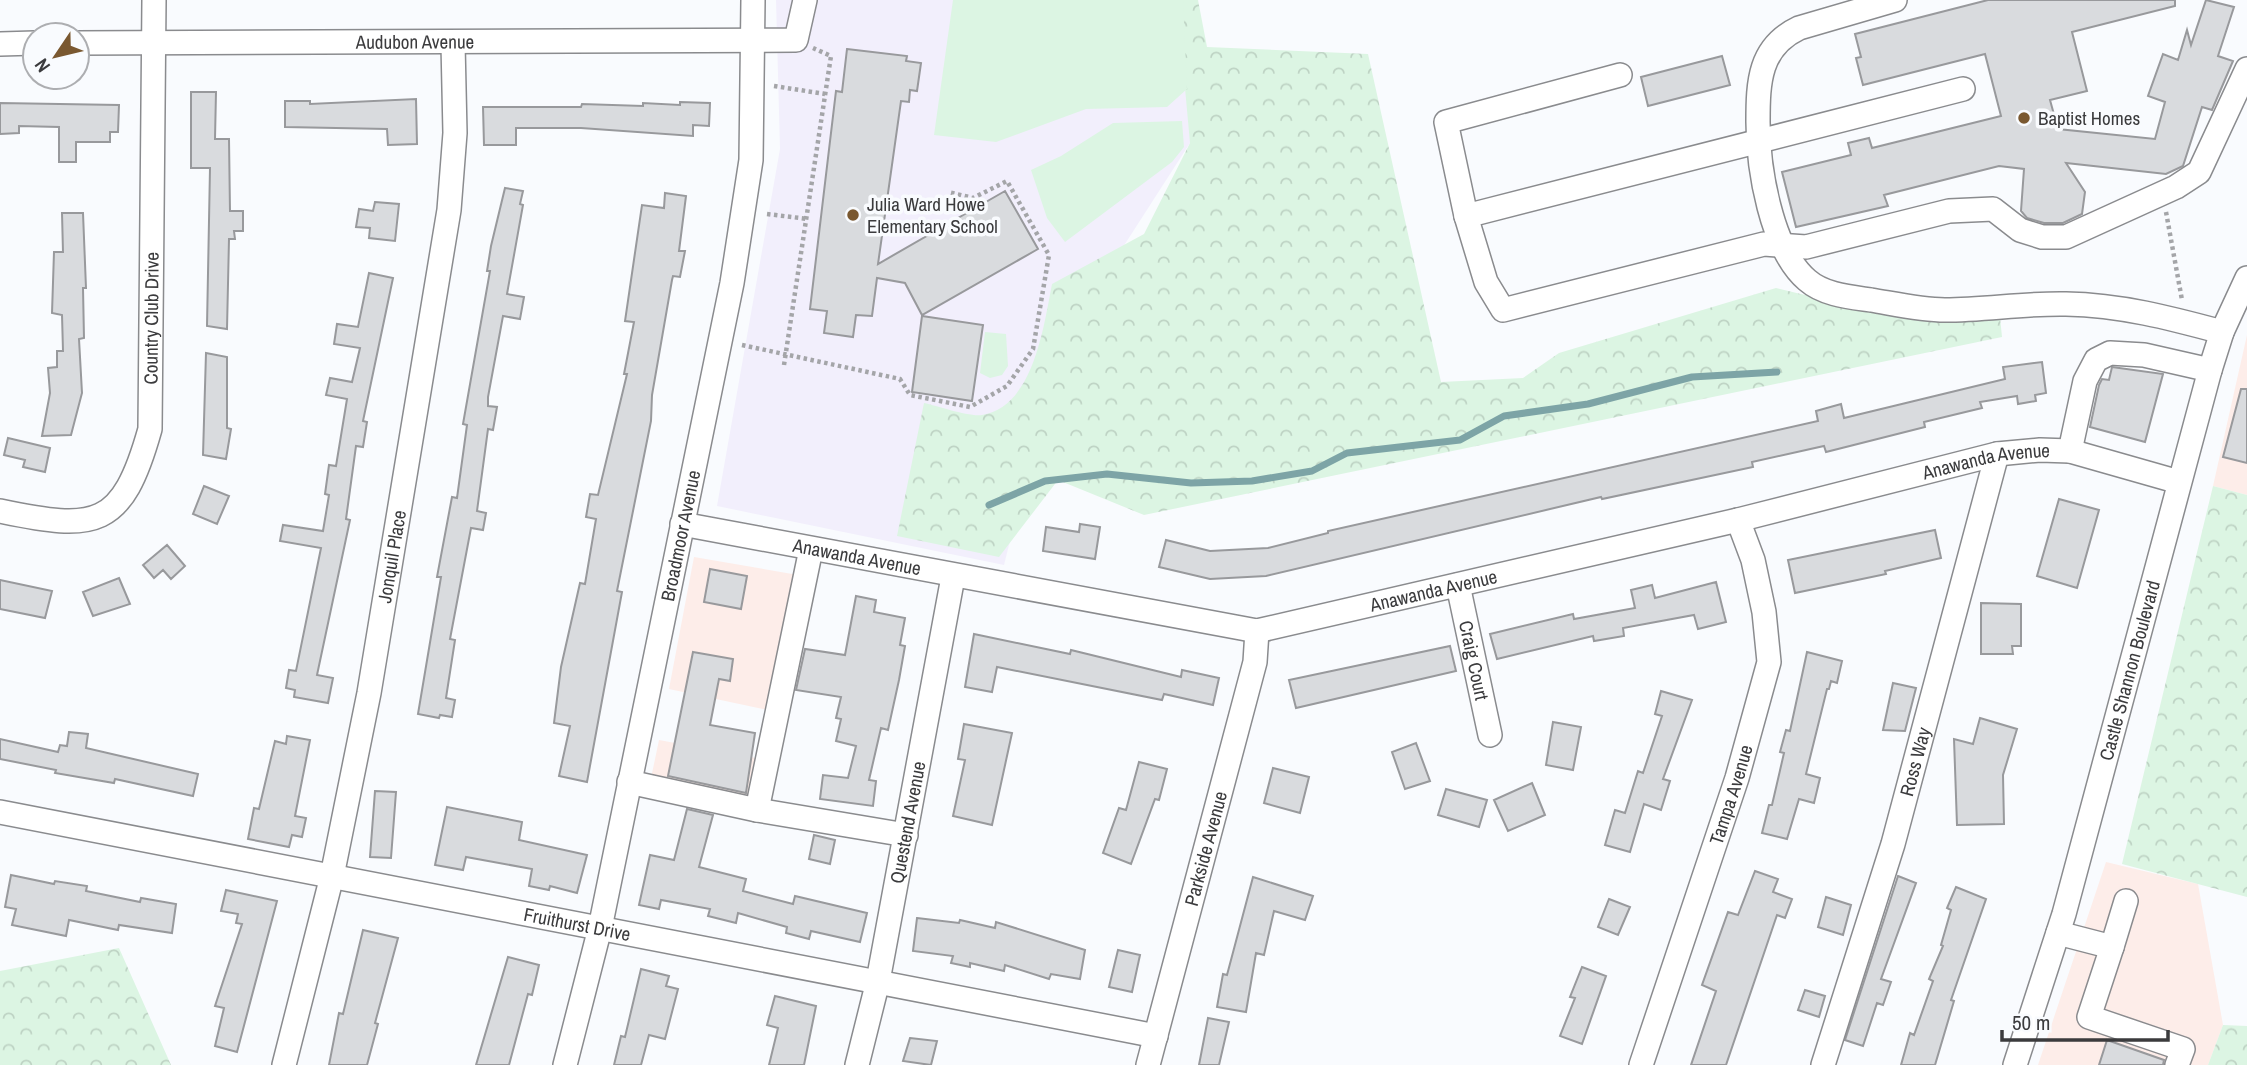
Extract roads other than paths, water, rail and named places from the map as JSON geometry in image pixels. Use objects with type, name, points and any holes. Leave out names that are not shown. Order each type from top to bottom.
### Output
[{"type":"street","name":"Country Club Drive","points":[[0,511],[50,521],[79,523],[102,513],[123,497],[138,473],[150,429],[154,0]]},
{"type":"street","name":"Broadmoor Avenue","points":[[565,1065],[600,928],[732,283],[749,173],[753,0]]},
{"type":"street","name":"Audubon Avenue","points":[[91,43],[753,43],[796,40],[805,0]]},
{"type":"street","points":[[1895,0],[1817,20],[1785,34],[1762,64],[1758,83],[1758,143],[1772,214],[1781,243],[1792,264],[1807,281],[1841,296],[1943,310],[2066,304],[2137,309],[2222,332]]},
{"type":"street","points":[[0,44],[21,43]]},
{"type":"street","name":"Jonquil Place","points":[[284,1065],[332,876],[369,693],[449,210],[455,133],[453,44]]},
{"type":"street","points":[[1620,75],[1446,122],[1466,216],[1486,282],[1503,310],[1764,244],[1781,243],[1807,247],[1949,211],[1993,209],[2020,230],[2042,237],[2066,237],[2176,187],[2199,172],[2247,69]]},
{"type":"street","points":[[1466,216],[1963,89]]},
{"type":"street","name":"Castle Shannon Boulevard","points":[[2015,1065],[2058,933],[2210,370],[2222,332],[2247,278]]},
{"type":"street","points":[[2070,451],[2085,381],[2096,360],[2110,353],[2144,355],[2210,370]]},
{"type":"street","name":"Anawanda Avenue","points":[[682,524],[1257,631],[1738,520],[1997,454],[2040,450],[2070,451],[2179,482]]},
{"type":"street","name":"Ross Way","points":[[1823,1065],[1894,844],[1997,454]]},
{"type":"street","name":"Tampa Avenue","points":[[1641,1065],[1733,790],[1769,662],[1764,611],[1753,560],[1738,520]]},
{"type":"street","points":[[757,810],[811,549]]},
{"type":"street","name":"Questend Avenue","points":[[857,1065],[878,981],[953,576]]},
{"type":"street","name":"Craig Court","points":[[1458,585],[1490,735]]},
{"type":"street","name":"Parkside Avenue","points":[[1148,1065],[1255,662],[1257,631]]},
{"type":"street","points":[[629,782],[757,810],[906,835]]},
{"type":"street","name":"Fruithurst Drive","points":[[0,812],[1156,1036]]},
{"type":"street","points":[[2126,901],[2089,1017],[2183,1049],[2177,1065]]},
{"type":"street","points":[[2058,933],[2112,947]]},
{"type":"waterway","points":[[989,505],[1045,481],[1107,474],[1191,483],[1252,481],[1312,471],[1347,453],[1460,440],[1504,416],[1588,404],[1692,377],[1777,372]]},
{"type":"place","name":"Baptist Homes","points":[[2024,118]]},
{"type":"place","name":"Julia Ward Howe Elementary School","points":[[853,215]]}]
